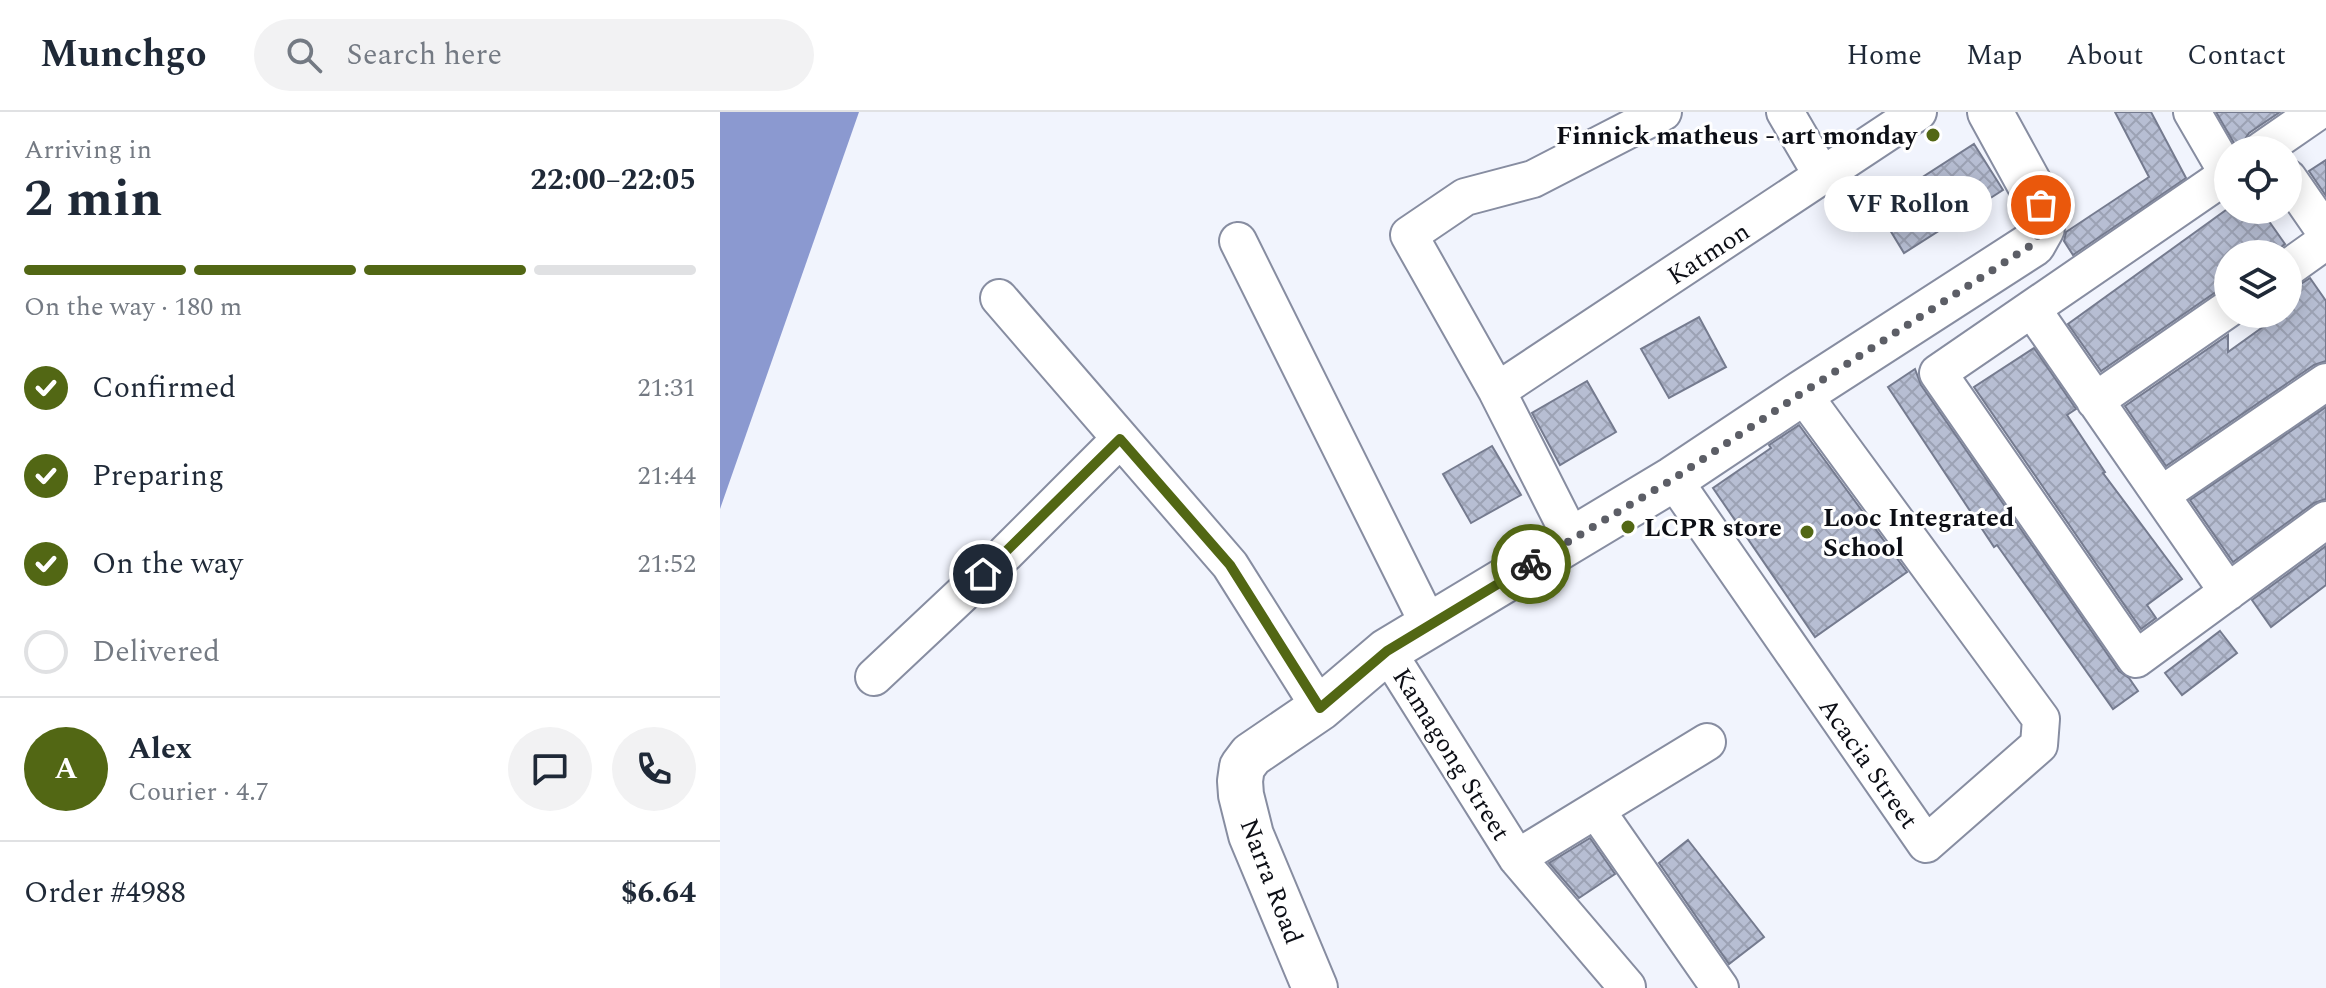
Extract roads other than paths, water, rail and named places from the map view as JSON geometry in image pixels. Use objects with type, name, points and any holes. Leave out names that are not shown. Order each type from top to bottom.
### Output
[{"type":"main road","name":"Narra Road","points":[[1315,988],[1251,835],[1240,781],[1242,767],[1251,755],[1320,708],[1387,651],[1673,479],[2033,244],[2039,237],[2043,221],[2041,205],[1990,112]]},
{"type":"street","points":[[1572,539],[1497,391],[1409,235],[1465,197],[1533,179],[1663,112]]},
{"type":"street","points":[[1785,112],[1823,177]]},
{"type":"street","name":"Katmon","points":[[1497,391],[1918,112]]},
{"type":"street","points":[[2192,112],[2228,174],[1938,373],[2136,659],[2326,520]]},
{"type":"street","points":[[2284,136],[2317,112]]},
{"type":"street","points":[[2302,198],[2326,233]]},
{"type":"street","points":[[1238,241],[1429,625]]},
{"type":"street","points":[[2302,258],[2326,241]]},
{"type":"street","points":[[999,298],[1230,565],[1320,708]]},
{"type":"street","points":[[2032,309],[2228,592]]},
{"type":"street","points":[[2095,401],[2214,319]]},
{"type":"street","points":[[2161,495],[2326,382]]},
{"type":"street","name":"Acacia Street","points":[[1673,479],[1926,844],[2039,745],[2041,719],[1802,393]]},
{"type":"street","points":[[874,677],[1005,554],[1120,439]]},
{"type":"street","name":"Kamagong Street","points":[[1387,651],[1517,858],[1627,987]]},
{"type":"street","name":"Kamagong Street","points":[[1517,858],[1707,742]]},
{"type":"street","points":[[1596,810],[1720,988]]},
{"type":"water","points":[[720,112],[859,112],[720,509]]},
{"type":"place","name":"Finnick matheus - art monday","points":[[1933,135]]},
{"type":"place","name":"VF Rollon","points":[[2041,205]]},
{"type":"place","name":"LCPR store","points":[[1628,527]]},
{"type":"place","name":"Looc Integrated School","points":[[1807,532]]}]
